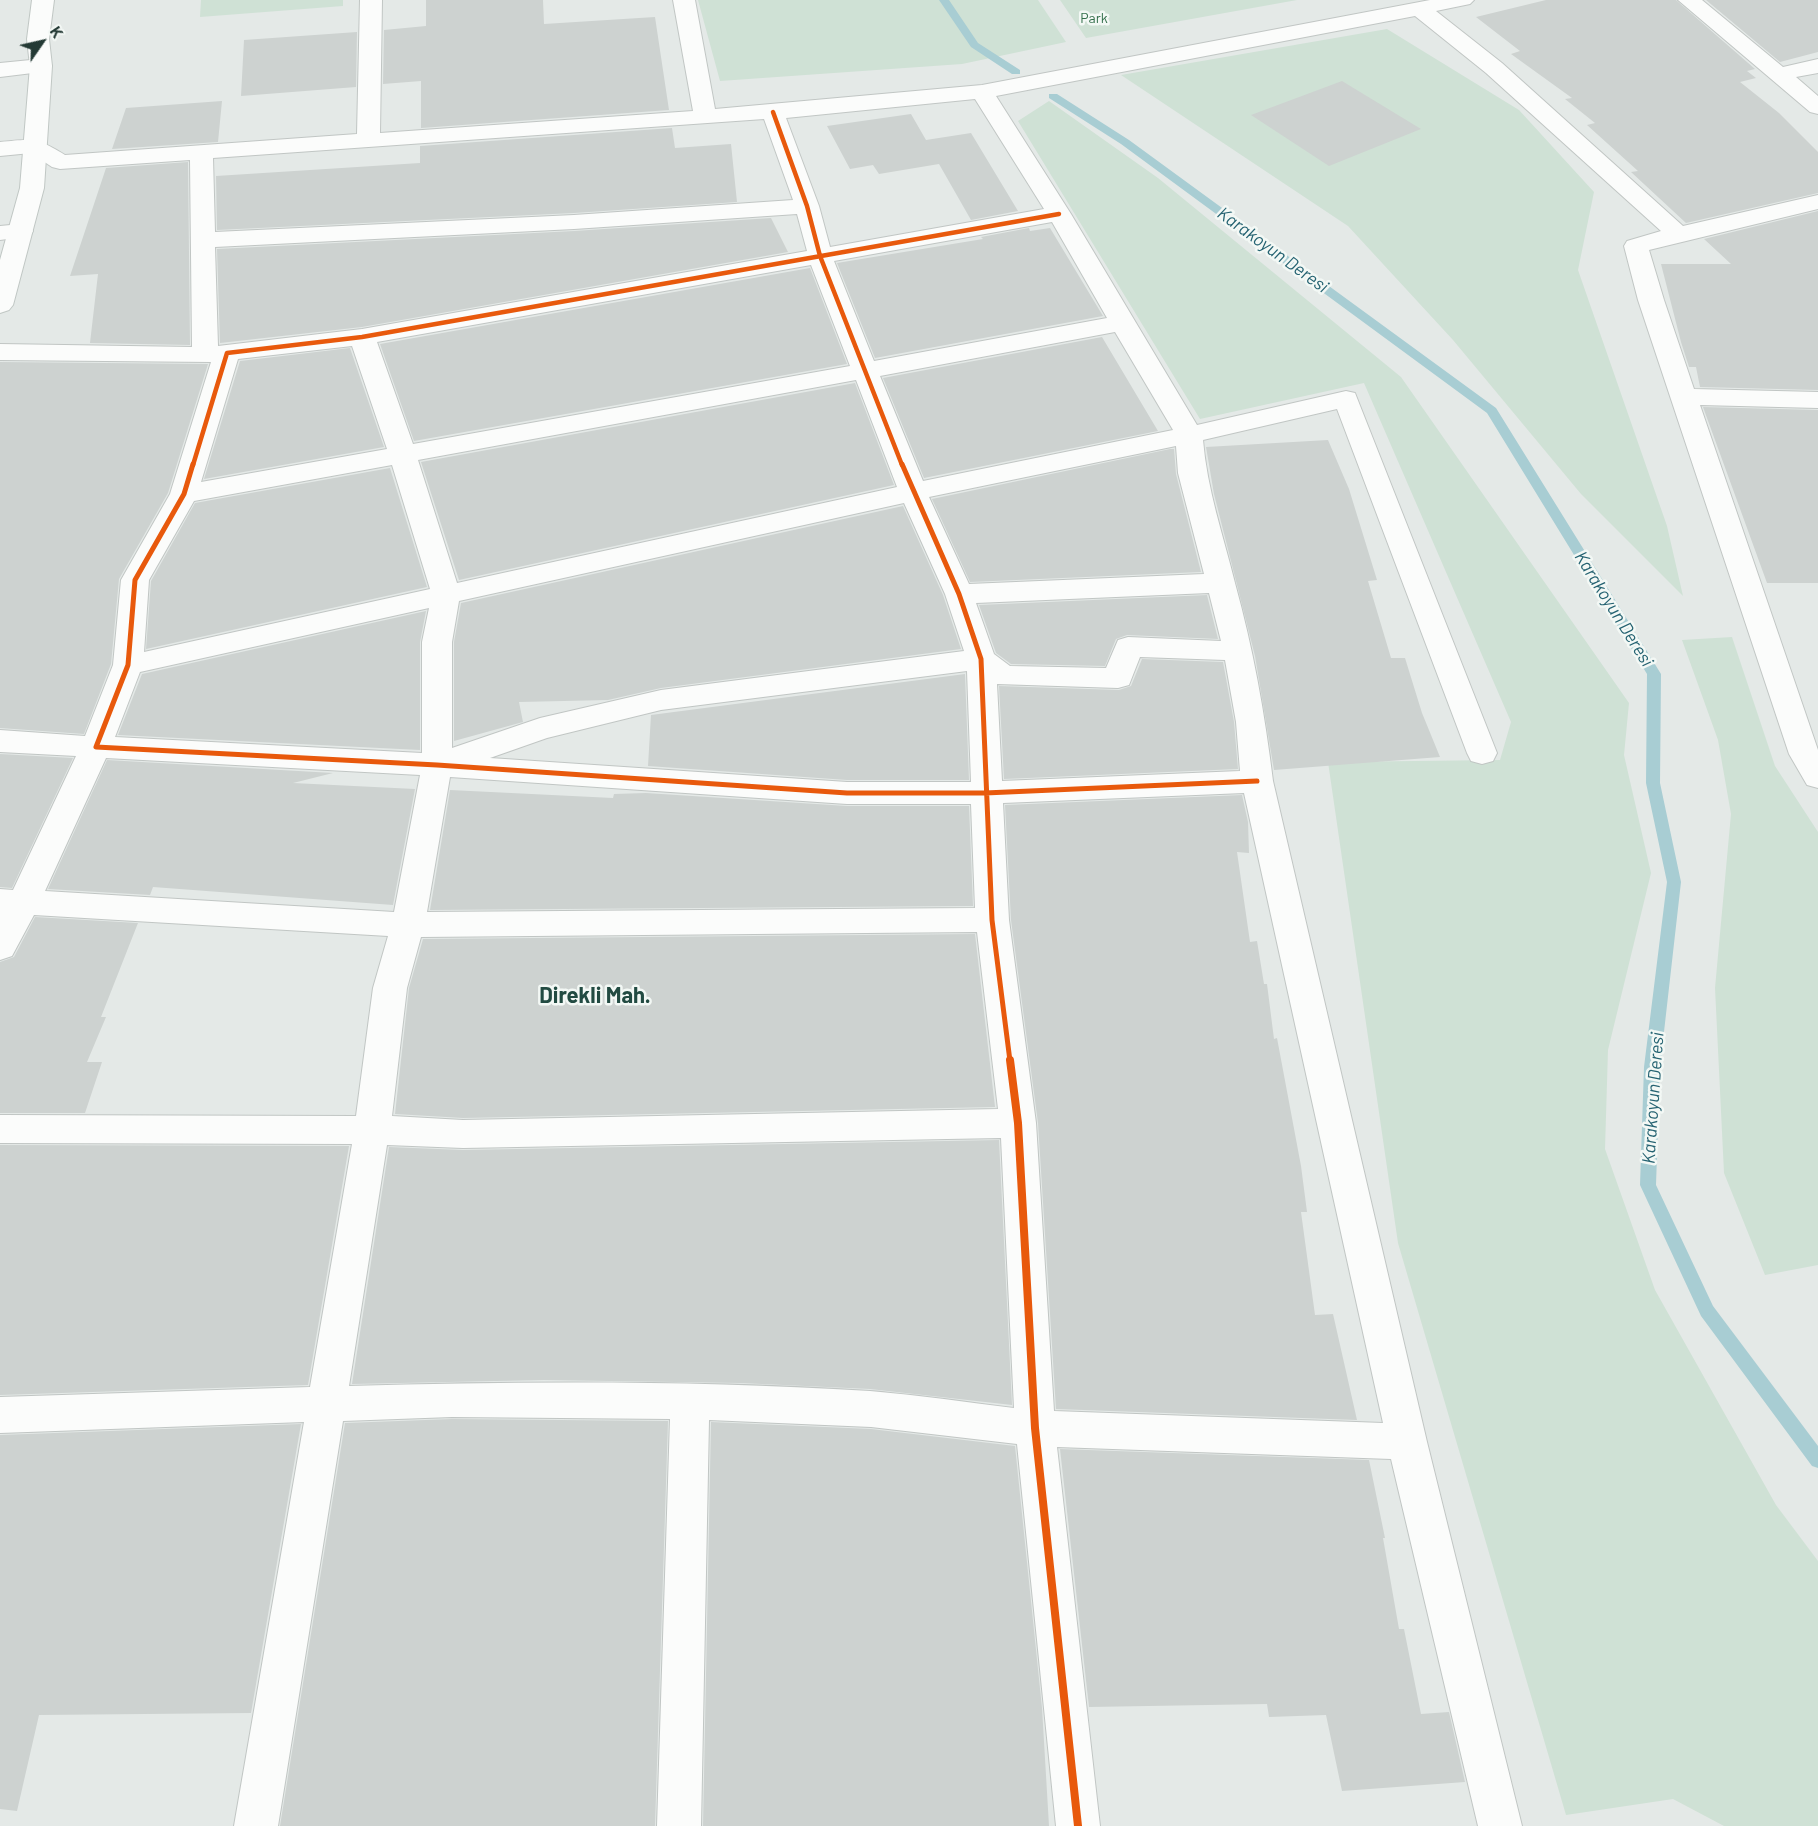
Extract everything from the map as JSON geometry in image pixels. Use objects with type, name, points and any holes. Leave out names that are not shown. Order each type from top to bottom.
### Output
[{"type":"street","points":[[0,305],[11,232],[32,188],[41,66],[38,39],[43,0]]},
{"type":"street","points":[[368,141],[371,0]]},
{"type":"street","points":[[684,0],[705,116]]},
{"type":"street","points":[[1689,0],[1818,107]]},
{"type":"street","points":[[0,150],[34,146],[60,162],[773,112],[982,92],[1441,3],[1494,68],[1678,234]]},
{"type":"street","points":[[0,70],[41,66]]},
{"type":"street","points":[[1781,74],[1818,66]]},
{"type":"street","points":[[982,92],[1059,214],[1121,323],[1189,435],[1192,473],[1238,651],[1251,722],[1257,781],[1407,1442],[1500,1826]]},
{"type":"street","points":[[773,112],[807,206],[820,256],[913,492],[959,594],[981,659],[992,920],[1018,1123],[1035,1428],[1078,1826]]},
{"type":"street","points":[[0,947],[12,901],[96,747],[128,665],[135,580],[184,494],[216,354],[202,240],[201,153]]},
{"type":"street","points":[[1818,202],[1636,246],[1651,300],[1804,754],[1818,777]]},
{"type":"street","points":[[202,240],[574,222],[807,206]]},
{"type":"street","points":[[0,352],[216,354],[362,337],[1059,214]]},
{"type":"street","points":[[184,494],[865,372],[1121,323]]},
{"type":"street","points":[[256,1826],[372,1130],[390,987],[408,925],[437,765],[437,642],[446,595],[362,337]]},
{"type":"street","points":[[1684,397],[1818,400]]},
{"type":"street","points":[[128,665],[1346,399],[1482,753]]},
{"type":"street","points":[[959,594],[1221,583]]},
{"type":"street","points":[[437,765],[540,729],[661,700],[981,659],[1003,676],[1118,678],[1128,647],[1238,651]]},
{"type":"street","points":[[0,741],[437,765],[847,793],[985,793],[1257,781]]},
{"type":"street","points":[[12,901],[408,925],[992,920]]},
{"type":"street","points":[[0,1129],[372,1130],[463,1134],[1018,1123]]},
{"type":"street","points":[[0,1415],[452,1400],[690,1402],[871,1409],[1035,1428],[1407,1442]]},
{"type":"street","points":[[679,1826],[690,1402]]},
{"type":"green space","points":[[201,0],[343,0],[343,6],[200,17]]},
{"type":"green space","points":[[698,0],[1038,0],[1066,42],[962,64],[720,81]]},
{"type":"green space","name":"Park","points":[[1060,0],[1297,0],[1086,38]]},
{"type":"green space","points":[[1387,29],[1519,110],[1594,192],[1578,270],[1667,526],[1683,596],[1581,494],[1453,340],[1348,226],[1121,75]]},
{"type":"green space","points":[[1049,101],[1158,178],[1401,377],[1629,703],[1624,755],[1651,873],[1608,1050],[1605,1149],[1655,1290],[1776,1505],[1818,1561],[1818,1826],[1724,1826],[1673,1799],[1566,1815],[1398,1243],[1328,762],[1500,760],[1511,722],[1364,383],[1200,419],[1018,121]]},
{"type":"green space","points":[[1732,637],[1775,766],[1818,832],[1818,1265],[1765,1275],[1724,1173],[1715,988],[1731,814],[1718,740],[1682,640]]},
{"type":"building","points":[[426,0],[543,0],[544,24],[655,17],[669,110],[421,128],[421,81],[383,84],[384,30],[426,26]]},
{"type":"building","points":[[1546,0],[1676,0],[1755,69],[1747,71],[1756,78],[1740,82],[1779,113],[1818,152],[1818,193],[1686,223],[1631,172],[1638,171],[1587,125],[1595,123],[1565,99],[1572,98],[1511,54],[1520,51],[1476,17]]},
{"type":"building","points":[[1706,0],[1818,0],[1818,52],[1780,62]]},
{"type":"building","points":[[357,32],[356,87],[241,96],[244,40]]},
{"type":"building","points":[[1342,81],[1421,129],[1329,166],[1251,115]]},
{"type":"building","points":[[222,101],[218,142],[112,149],[126,108]]},
{"type":"building","points":[[911,114],[926,140],[971,133],[1018,211],[971,220],[939,164],[879,174],[873,165],[850,169],[827,126]]},
{"type":"building","points":[[672,128],[675,148],[731,144],[737,202],[574,213],[217,230],[216,176],[420,163],[420,146]]},
{"type":"building","points":[[188,162],[190,345],[90,343],[98,274],[70,276],[106,168]]},
{"type":"building","points":[[1818,211],[1818,390],[1700,387],[1696,367],[1689,367],[1681,342],[1661,264],[1731,264],[1704,239]]},
{"type":"building","points":[[771,218],[788,252],[362,327],[220,343],[217,249],[574,231]]},
{"type":"building","points":[[1029,228],[1030,231],[1050,228],[1103,316],[875,358],[837,263],[983,239],[981,237]]},
{"type":"building","points":[[810,268],[847,364],[414,441],[380,344]]},
{"type":"building","points":[[1102,337],[1158,431],[924,478],[883,378]]},
{"type":"building","points":[[350,348],[384,447],[204,479],[240,361]]},
{"type":"building","points":[[0,362],[208,364],[168,493],[119,579],[111,664],[84,734],[0,728]]},
{"type":"building","points":[[855,383],[894,485],[459,580],[421,462]]},
{"type":"building","points":[[1703,407],[1818,410],[1818,583],[1767,583]]},
{"type":"building","points":[[1328,440],[1349,489],[1377,580],[1368,581],[1391,658],[1405,658],[1422,713],[1440,757],[1274,770],[1255,656],[1214,494],[1206,447]]},
{"type":"building","points":[[1174,449],[1176,474],[1201,572],[970,582],[932,499]]},
{"type":"building","points":[[390,468],[427,587],[146,649],[151,581],[195,503]]},
{"type":"building","points":[[903,506],[943,595],[961,649],[661,688],[608,700],[519,702],[523,722],[454,741],[454,642],[461,603]]},
{"type":"building","points":[[1207,595],[1218,639],[1127,635],[1116,639],[1105,666],[1011,664],[996,653],[979,605]]},
{"type":"building","points":[[426,611],[420,642],[420,750],[118,735],[142,674]]},
{"type":"building","points":[[1142,659],[1223,662],[1234,722],[1238,769],[1004,779],[999,686],[1119,690],[1131,686]]},
{"type":"building","points":[[965,674],[969,780],[847,780],[648,766],[651,715]]},
{"type":"building","points":[[0,754],[73,758],[12,888],[0,887]]},
{"type":"building","points":[[107,760],[333,773],[293,783],[415,789],[393,905],[153,887],[150,895],[48,889]]},
{"type":"building","points":[[450,790],[613,798],[614,794],[646,793],[847,806],[969,806],[973,906],[430,910]]},
{"type":"building","points":[[1242,795],[1248,822],[1249,853],[1237,852],[1250,942],[1257,941],[1264,984],[1267,984],[1274,1039],[1277,1038],[1301,1166],[1307,1212],[1301,1212],[1315,1315],[1333,1314],[1357,1420],[1056,1409],[1038,1123],[1011,920],[1005,805]]},
{"type":"building","points":[[35,917],[138,923],[101,1017],[106,1017],[87,1062],[102,1062],[85,1113],[0,1113],[0,962],[14,957]]},
{"type":"building","points":[[975,934],[995,1107],[463,1118],[395,1114],[409,988],[423,939]]},
{"type":"building","points":[[999,1140],[1012,1405],[870,1389],[740,1383],[544,1380],[352,1384],[389,1147],[463,1150]]},
{"type":"building","points":[[0,1145],[349,1146],[308,1385],[0,1395]]},
{"type":"building","points":[[452,1419],[668,1421],[655,1826],[280,1826],[345,1423]]},
{"type":"building","points":[[711,1422],[871,1429],[1015,1446],[1042,1708],[1049,1826],[703,1826]]},
{"type":"building","points":[[301,1424],[251,1713],[39,1715],[17,1811],[0,1809],[0,1435]]},
{"type":"building","points":[[1060,1449],[1369,1460],[1385,1538],[1383,1538],[1399,1629],[1404,1629],[1421,1714],[1449,1712],[1465,1782],[1342,1791],[1326,1715],[1269,1717],[1267,1704],[1089,1707]]},
{"type":"waterway","name":"Karakoyun Deresi","points":[[944,0],[974,45],[1016,72]]},
{"type":"waterway","name":"Karakoyun Deresi","points":[[1053,96],[1125,142],[1492,411],[1654,674],[1653,783],[1674,882],[1652,1067],[1648,1185],[1707,1311],[1818,1460]]},
{"type":"cycle path","points":[[773,112],[807,206],[820,256],[913,492],[959,594],[981,659],[992,920],[1018,1123],[1035,1428],[1078,1826]]},
{"type":"cycle path","points":[[1059,214],[362,337],[227,353],[184,494],[135,580],[128,665],[96,747],[437,765],[847,793],[985,793],[1257,781]]},
{"type":"district","name":"Direkli Mah.","points":[[595,996]]}]
